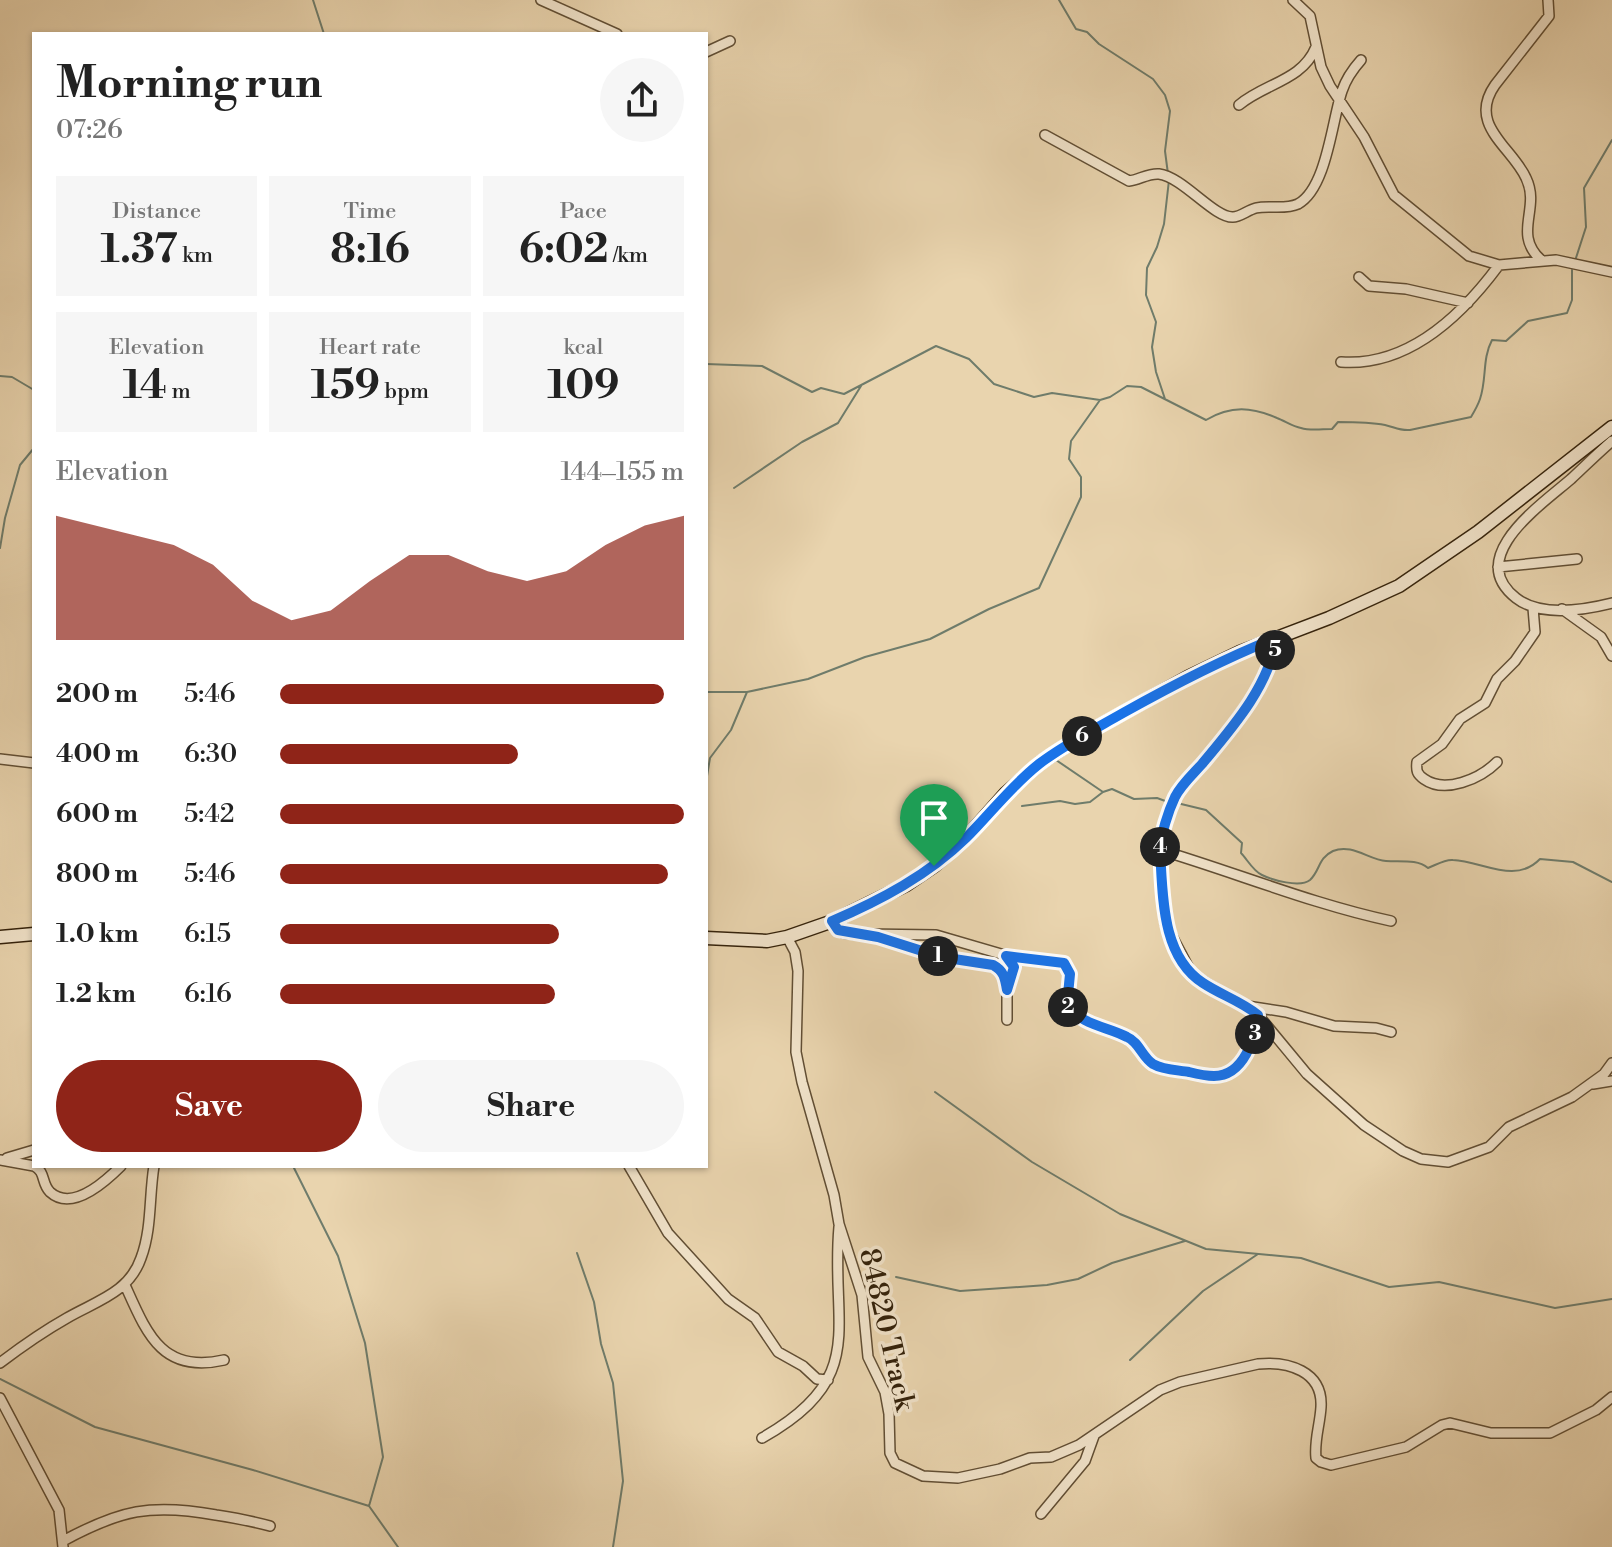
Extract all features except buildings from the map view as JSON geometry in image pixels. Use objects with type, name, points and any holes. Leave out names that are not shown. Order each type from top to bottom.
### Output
[{"type":"street","points":[[541,0],[613,32]]},
{"type":"street","points":[[1541,260],[1527,243],[1531,195],[1527,179],[1496,140],[1486,105],[1495,85],[1549,16],[1548,0]]},
{"type":"street","points":[[1300,2],[1310,16],[1321,67],[1364,137],[1394,195],[1469,256],[1499,265],[1556,260],[1612,272]]},
{"type":"street","points":[[708,51],[730,41]]},
{"type":"street","points":[[1239,105],[1260,90],[1296,74],[1312,56],[1317,44]]},
{"type":"street","points":[[1045,135],[1129,181],[1158,174],[1169,178],[1223,215],[1232,217],[1256,208],[1292,206],[1305,198],[1323,165],[1339,100],[1349,76],[1361,60]]},
{"type":"street","points":[[1341,362],[1371,363],[1381,360],[1434,332],[1468,303],[1499,265]]},
{"type":"street","points":[[1359,277],[1369,286],[1406,289],[1468,303]]},
{"type":"street","points":[[708,938],[767,941],[787,937],[832,921],[906,885],[967,837],[1006,793],[1040,763],[1076,739],[1188,677],[1399,586],[1478,532],[1612,427]]},
{"type":"street","points":[[1612,441],[1533,511],[1509,538],[1498,567],[1500,582],[1510,593],[1533,608],[1562,609],[1612,603]]},
{"type":"street","points":[[1498,567],[1577,559]]},
{"type":"street","points":[[1497,762],[1476,777],[1444,787],[1426,781],[1416,768],[1417,762],[1442,744],[1460,719],[1485,703],[1497,679],[1515,661],[1535,632],[1533,608]]},
{"type":"street","points":[[1562,609],[1612,642]]},
{"type":"street","points":[[1601,637],[1612,656]]},
{"type":"street","points":[[1276,638],[1272,660],[1256,692],[1216,747],[1176,794],[1161,839],[1165,923],[1192,974],[1202,983],[1247,1006],[1307,1074],[1364,1125],[1421,1159],[1448,1162],[1489,1147],[1509,1127],[1558,1105],[1590,1084],[1612,1063]]},
{"type":"street","points":[[0,759],[32,763]]},
{"type":"street","points":[[1160,850],[1324,905],[1391,921]]},
{"type":"street","points":[[832,921],[843,933],[936,935],[1006,956],[1064,963],[1070,974],[1067,1005],[1085,1021],[1135,1042],[1154,1064],[1214,1076],[1234,1068],[1255,1037],[1258,1015]]},
{"type":"street","points":[[0,937],[32,934]]},
{"type":"street","points":[[864,934],[932,955],[1001,969],[1007,990],[1007,1020]]},
{"type":"street","name":"84820 Track","points":[[787,937],[795,952],[798,971],[796,1052],[802,1082],[834,1195],[839,1224],[862,1295],[868,1357],[885,1392],[890,1453],[895,1463],[923,1476],[958,1478],[1000,1469],[1030,1458],[1051,1457],[1094,1436],[1160,1390],[1180,1382],[1268,1363],[1304,1370],[1319,1388],[1321,1407],[1316,1458],[1331,1465],[1406,1447],[1450,1423],[1491,1433],[1550,1433],[1596,1410],[1612,1397]]},
{"type":"street","points":[[1006,956],[1014,967],[1007,990]]},
{"type":"street","points":[[1247,1006],[1286,1012],[1334,1026],[1376,1028],[1391,1032]]},
{"type":"street","points":[[1590,1084],[1612,1081]]},
{"type":"street","points":[[1,1160],[32,1151]]},
{"type":"street","points":[[1,1160],[32,1166]]},
{"type":"street","points":[[37,1168],[42,1171],[50,1191],[72,1197],[100,1184],[119,1168]]},
{"type":"street","points":[[0,1363],[68,1317],[114,1294],[125,1285],[141,1258],[145,1242],[154,1168]]},
{"type":"street","points":[[630,1168],[668,1233],[728,1299],[755,1318],[778,1352],[817,1379],[828,1380]]},
{"type":"street","points":[[762,1438],[788,1423],[828,1380],[838,1352],[839,1224]]},
{"type":"street","points":[[125,1285],[144,1325],[170,1357],[181,1362],[208,1364],[224,1360]]},
{"type":"street","points":[[0,1398],[59,1510],[63,1544],[97,1522],[154,1508],[184,1509],[249,1519],[270,1526]]},
{"type":"street","points":[[1041,1514],[1085,1461],[1094,1436]]},
{"type":"waterway","points":[[313,0],[323,32]]},
{"type":"waterway","points":[[1059,0],[1076,29],[1087,32],[1099,44],[1153,79],[1165,95],[1170,111],[1165,151],[1168,174]]},
{"type":"waterway","points":[[1575,261],[1586,227],[1584,188],[1612,140]]},
{"type":"waterway","points":[[1165,399],[1152,347],[1156,322],[1146,295],[1147,268],[1164,224],[1169,180]]},
{"type":"waterway","points":[[708,364],[762,366],[812,392],[821,388],[844,394],[936,346],[969,359],[994,384],[1034,397],[1052,393],[1100,400],[1127,386],[1141,387],[1206,420],[1242,409],[1308,429],[1332,429],[1338,422],[1344,422],[1373,423],[1410,430],[1471,417],[1480,399],[1492,340],[1506,341],[1528,321],[1567,313],[1572,300],[1572,270]]},
{"type":"waterway","points":[[0,376],[12,377],[32,389]]},
{"type":"waterway","points":[[734,488],[802,442],[838,423],[861,386]]},
{"type":"waterway","points":[[708,692],[747,692],[808,679],[865,657],[930,639],[1039,588],[1081,497],[1081,477],[1069,459],[1071,441],[1100,400]]},
{"type":"waterway","points":[[0,548],[20,465],[32,450]]},
{"type":"waterway","points":[[708,770],[710,758],[731,730],[747,692]]},
{"type":"waterway","points":[[1056,760],[1103,792],[1112,789],[1134,799],[1157,798],[1168,802]]},
{"type":"waterway","points":[[1022,806],[1060,801],[1075,804],[1090,802],[1103,792]]},
{"type":"waterway","points":[[1177,803],[1206,810],[1242,843],[1241,853],[1256,871],[1286,882],[1310,880],[1328,854],[1340,849],[1354,850],[1380,860],[1414,862],[1428,868],[1450,860],[1509,871],[1530,867],[1540,859],[1573,862],[1612,882]]},
{"type":"waterway","points":[[935,1092],[1032,1162],[1120,1214],[1206,1249],[1301,1258],[1389,1287],[1439,1282],[1555,1308],[1612,1299]]},
{"type":"waterway","points":[[294,1168],[338,1256],[365,1343],[383,1457],[369,1506]]},
{"type":"waterway","points":[[896,1277],[960,1291],[1047,1285],[1078,1279],[1112,1263],[1185,1241]]},
{"type":"waterway","points":[[577,1253],[594,1302],[601,1344],[613,1383],[623,1481],[613,1547]]},
{"type":"waterway","points":[[1130,1360],[1203,1291],[1258,1254]]},
{"type":"waterway","points":[[0,1379],[95,1427],[253,1470],[369,1506],[398,1547]]},
{"type":"route","points":[[1276,638],[1272,660],[1256,692],[1216,747],[1176,794],[1161,839],[1165,923],[1170,938],[1192,974],[1202,983],[1258,1015],[1255,1037],[1234,1068],[1214,1076],[1154,1064],[1126,1036],[1093,1025],[1073,1012],[1067,1005],[1070,974],[1064,963],[1006,956],[1014,967],[1007,990],[1001,969],[993,965],[923,953],[864,934],[843,933],[832,921],[906,885],[934,866],[967,837],[1006,793],[1040,763],[1076,739],[1188,677],[1276,638]]}]
